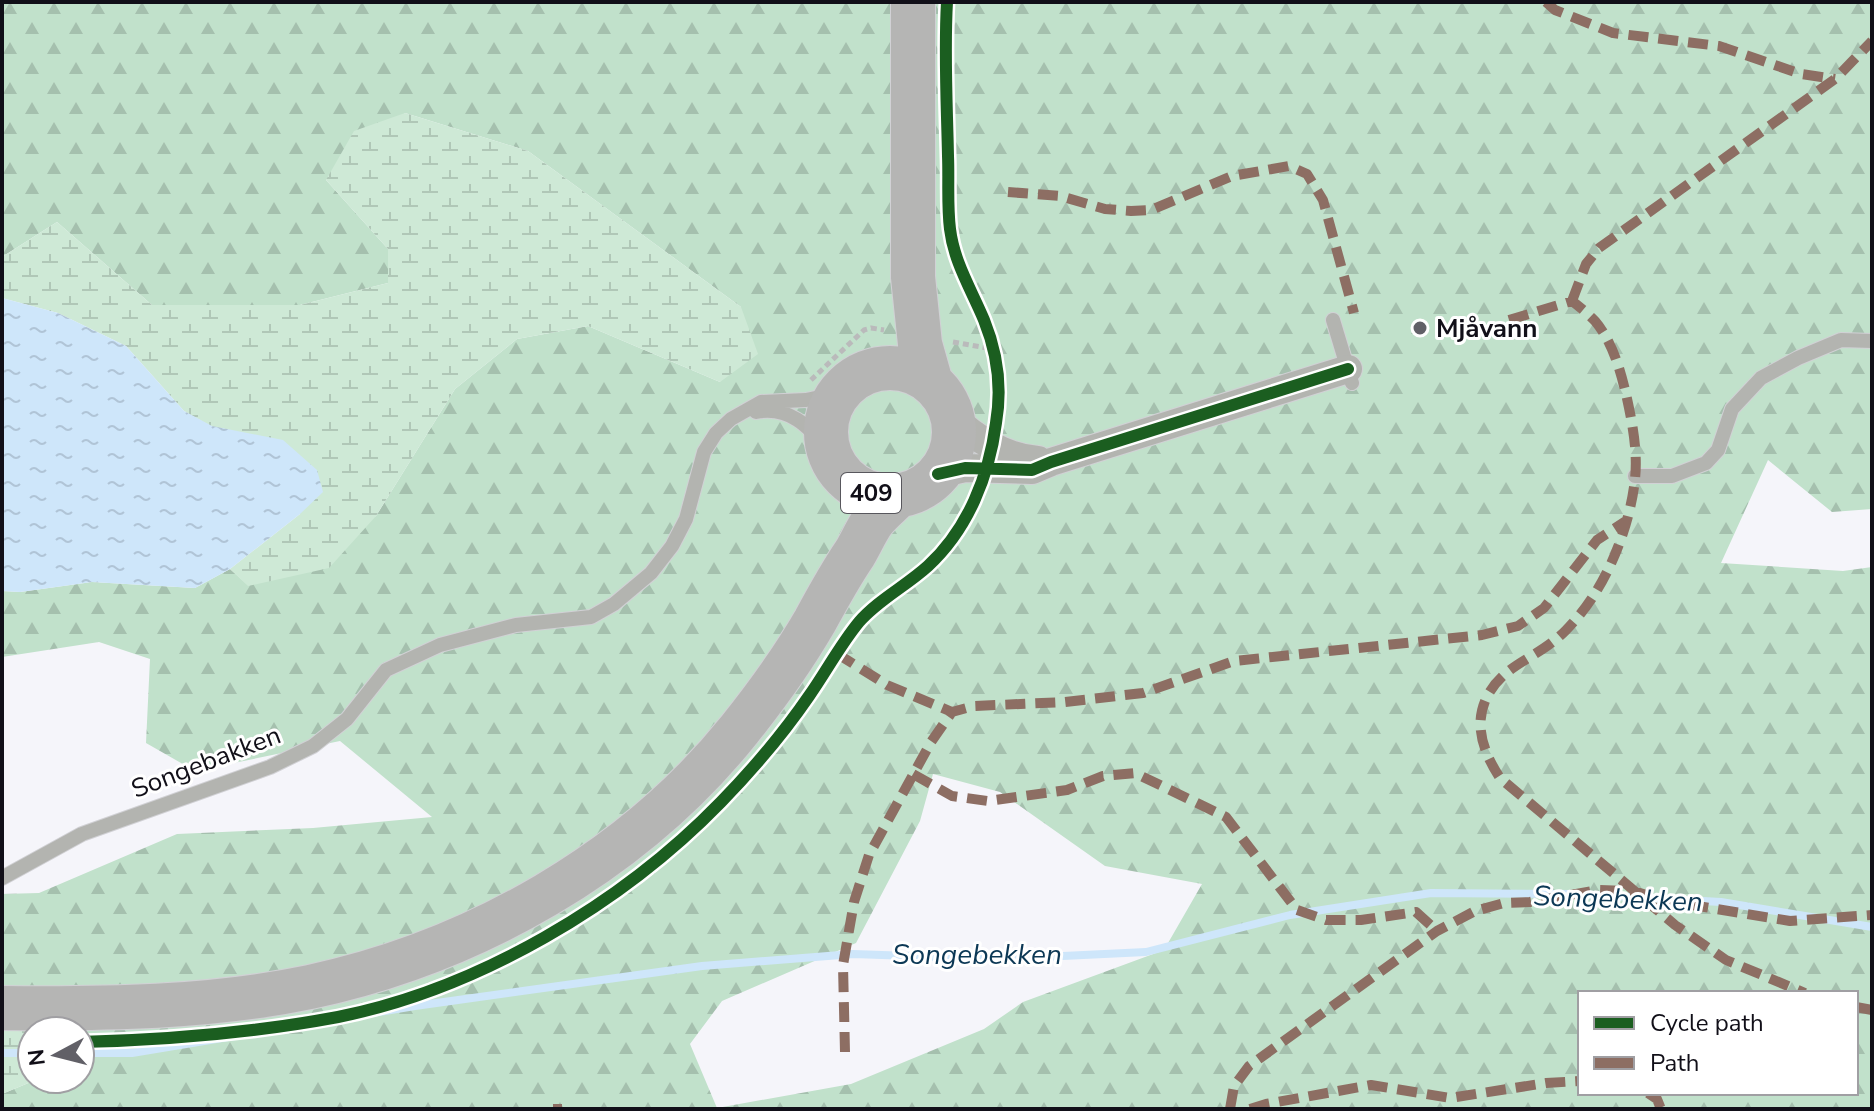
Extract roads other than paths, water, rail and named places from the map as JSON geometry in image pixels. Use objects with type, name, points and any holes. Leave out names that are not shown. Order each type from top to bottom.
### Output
[{"type":"main road","name":"409","points":[[837,463],[869,493],[899,495],[921,489],[938,474],[952,447],[942,400],[920,344],[913,277],[913,2]]},
{"type":"main road","name":"409","points":[[839,575],[845,527],[828,420],[832,405],[889,343],[913,277]]},
{"type":"main road","points":[[855,382],[897,368],[909,370],[942,400]]},
{"type":"main road","name":"409","points":[[2,1008],[183,1004],[310,987],[419,955],[470,935],[522,909],[611,852],[706,767],[769,691],[873,521],[899,495]]},
{"type":"street","points":[[938,474],[965,468],[1032,470],[1350,376]]},
{"type":"street","points":[[942,400],[977,437],[1014,455],[1051,462]]},
{"type":"lane","points":[[1333,320],[1350,376]]},
{"type":"lane","points":[[1635,476],[1672,476],[1706,463],[1718,450],[1732,409],[1761,378],[1841,340],[1872,341]]},
{"type":"lane","points":[[739,414],[761,402],[806,400],[855,382]]},
{"type":"lane","points":[[739,414],[775,411],[793,416],[808,426],[837,463]]},
{"type":"lane","name":"Songebakken","points":[[2,878],[82,834],[270,767],[313,746],[347,719],[386,670],[440,645],[516,625],[591,617],[626,596],[661,561],[686,519],[700,463],[709,442],[739,414]]},
{"type":"water","points":[[2,298],[58,313],[126,346],[184,411],[212,426],[283,440],[317,470],[323,492],[230,569],[195,588],[92,582],[20,592],[2,591]]},
{"type":"waterway","name":"Songebekken","points":[[96,1053],[132,1053],[415,1006],[702,966],[853,954],[998,959],[1146,952],[1290,915],[1431,893],[1576,894],[1721,902],[1872,927]]},
{"type":"waterway","name":"Songebekken","points":[[2,1053],[16,1053]]},
{"type":"place","name":"Mjåvann","points":[[1420,328]]}]
